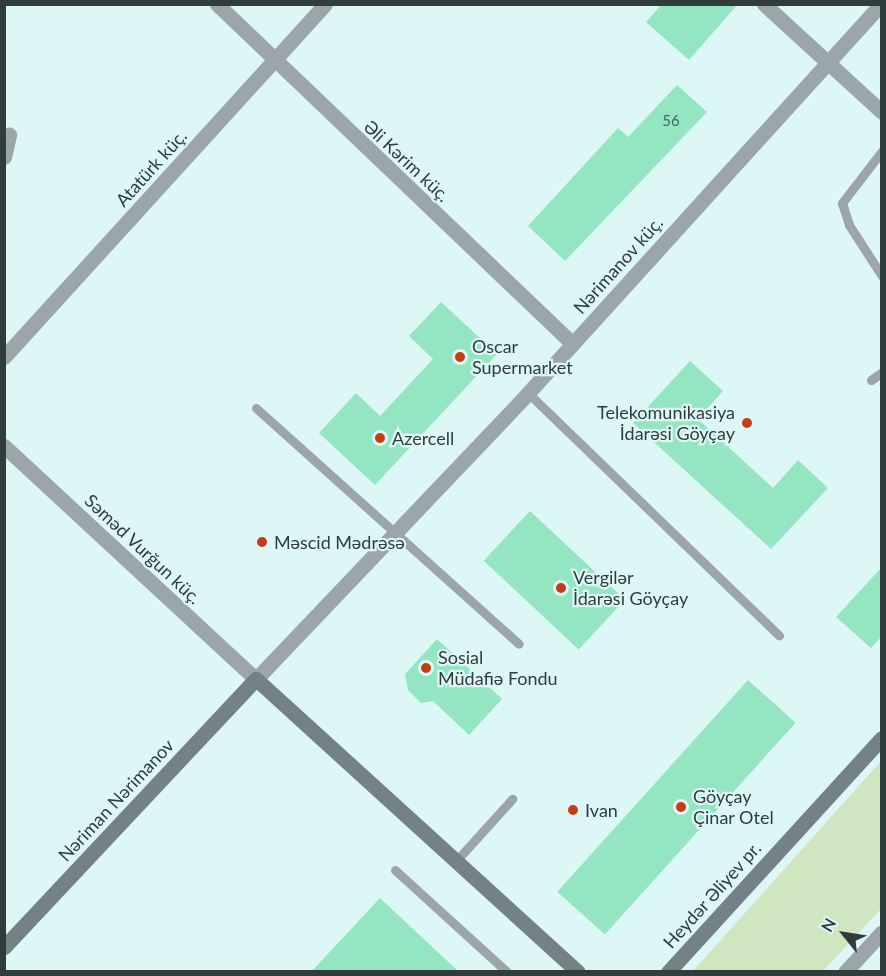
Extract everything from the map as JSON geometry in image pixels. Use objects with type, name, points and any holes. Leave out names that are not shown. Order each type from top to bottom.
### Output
[{"type":"main road","points":[[256,679],[577,971]]},
{"type":"main road","name":"Nəriman Nərimanov","points":[[4,947],[256,679]]},
{"type":"main road","name":"Heydər Əliyev pr.","points":[[668,972],[882,738]]},
{"type":"street","name":"Əli Kərim küç.","points":[[217,4],[273,62],[573,344]]},
{"type":"street","name":"Atatürk küç.","points":[[4,357],[325,4]]},
{"type":"street","points":[[764,4],[882,112]]},
{"type":"street","name":"Nərimanov küç.","points":[[256,679],[528,393],[881,4]]},
{"type":"street","points":[[4,157],[9,135]]},
{"type":"street","name":"Səməd Vurğun küç.","points":[[4,446],[256,679]]},
{"type":"street","points":[[846,972],[882,932]]},
{"type":"lane","points":[[882,151],[842,203],[849,225],[882,276]]},
{"type":"lane","points":[[871,380],[882,372]]},
{"type":"lane","points":[[528,393],[779,635]]},
{"type":"lane","points":[[256,408],[397,532],[519,644]]},
{"type":"lane","points":[[456,861],[512,800]]},
{"type":"lane","points":[[395,870],[507,972]]},
{"type":"green space","points":[[881,761],[881,909],[823,971],[693,971]]},
{"type":"building","points":[[662,4],[738,4],[689,60],[646,22]]},
{"type":"building","points":[[677,85],[707,112],[565,261],[528,226],[618,128],[628,137]]},
{"type":"building","points":[[441,302],[497,354],[375,485],[319,433],[356,393],[380,416],[433,359],[409,336]]},
{"type":"building","points":[[690,361],[723,391],[698,419],[773,488],[798,460],[828,488],[771,549],[633,423]]},
{"type":"building","points":[[530,511],[625,600],[579,649],[484,561]]},
{"type":"building","points":[[882,567],[882,636],[871,648],[836,617]]},
{"type":"building","points":[[437,639],[502,699],[469,735],[433,701],[421,703],[408,690],[405,674]]},
{"type":"building","points":[[748,680],[796,723],[605,935],[557,892]]},
{"type":"building","points":[[380,898],[459,972],[311,972]]},
{"type":"place","name":"Oscar Supermarket","points":[[460,357]]},
{"type":"place","name":"Telekomunikasiya İdarəsi Göyçay","points":[[747,423]]},
{"type":"place","name":"Azercell","points":[[380,438]]},
{"type":"place","name":"Məscid Mədrəsə","points":[[262,542]]},
{"type":"place","name":"Vergilər İdarəsi Göyçay","points":[[561,588]]},
{"type":"place","name":"Sosial Müdafiə Fondu","points":[[426,668]]},
{"type":"place","name":"Göyçay Çinar Otel","points":[[681,807]]},
{"type":"place","name":"Ivan","points":[[573,810]]}]
